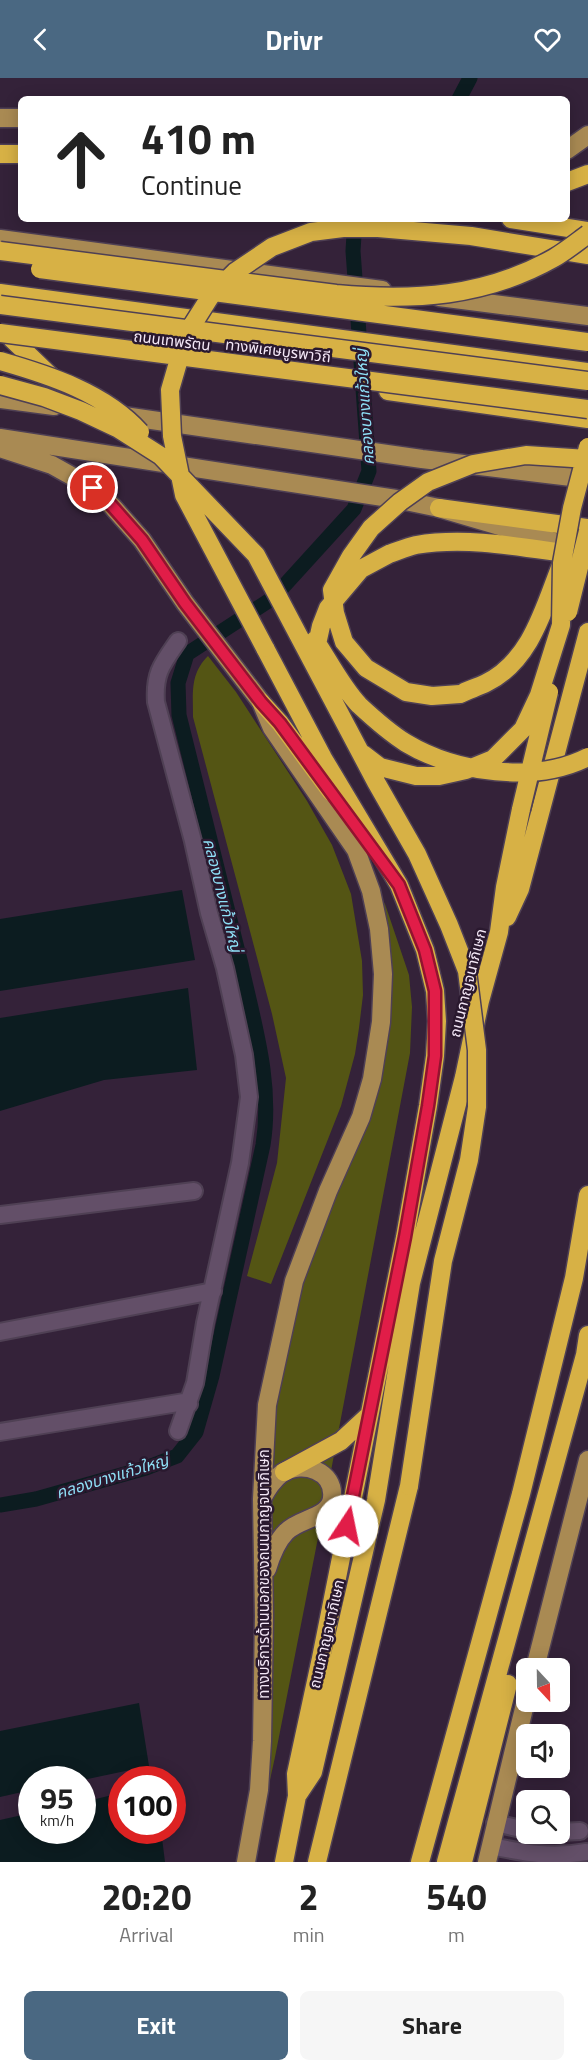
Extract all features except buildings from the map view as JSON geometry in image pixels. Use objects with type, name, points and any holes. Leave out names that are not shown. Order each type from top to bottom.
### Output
[{"type":"highway","points":[[0,154],[18,154]]},
{"type":"highway","points":[[570,182],[588,174]]},
{"type":"highway","points":[[528,222],[588,233]]},
{"type":"highway","points":[[297,1796],[296,1774],[405,1237],[435,1056],[435,991],[425,950],[399,885],[323,758],[184,495],[172,436],[170,390],[186,335],[210,297],[235,272],[272,247],[311,232],[343,228],[378,228],[471,236],[588,255]]},
{"type":"highway","points":[[0,251],[336,294],[378,298],[420,297],[466,291],[507,279],[554,258],[588,233]]},
{"type":"highway","points":[[0,263],[588,342]]},
{"type":"highway","name":"ถนนเทพรัตน","points":[[0,293],[588,372]]},
{"type":"highway","name":"ทางพิเศษบูรพาวิถี","points":[[0,305],[588,381]]},
{"type":"highway","points":[[4,336],[87,411]]},
{"type":"highway","name":"ถนนเทพรัตน","points":[[4,336],[352,383],[412,395],[588,419]]},
{"type":"highway","name":"ทางพิเศษบูรพาวิถี","points":[[4,336],[588,409]]},
{"type":"highway","points":[[0,362],[52,377],[109,406],[134,425],[256,555],[358,704],[405,743],[456,763],[517,773],[542,771],[578,762],[588,757]]},
{"type":"highway","points":[[0,385],[44,397],[81,411],[117,428],[162,456]]},
{"type":"highway","points":[[588,447],[572,508],[562,563],[561,625],[539,695],[523,729],[493,759],[466,770],[439,776],[416,776],[380,767],[347,742],[326,713],[317,686],[315,653],[321,626],[328,608],[362,569],[389,554],[414,545],[445,542],[487,543],[588,557]]},
{"type":"highway","points":[[562,563],[524,651],[509,667],[487,683],[460,694],[432,696],[406,692],[366,668],[344,642],[335,613],[332,590],[351,556],[372,528],[400,502],[428,482],[473,464],[526,455],[588,459]]},
{"type":"highway","points":[[439,508],[588,530]]},
{"type":"highway","name":"ถนนกาญจนาภิเษก","points":[[284,1862],[297,1796],[312,1772],[358,1579],[376,1500],[411,1283],[499,932],[505,887],[521,809],[588,530]]},
{"type":"highway","points":[[256,555],[376,782],[417,854],[467,971],[477,1050],[477,1107],[469,1160],[443,1261],[409,1485],[317,1862]]},
{"type":"highway","points":[[499,932],[520,889],[588,632]]},
{"type":"highway","points":[[261,702],[280,723],[399,885]]},
{"type":"highway","points":[[420,1862],[521,1494],[574,1278],[588,1195]]},
{"type":"highway","points":[[463,1862],[587,1356],[588,1335]]},
{"type":"highway","points":[[446,1862],[587,1356]]},
{"type":"highway","points":[[284,1472],[341,1441],[368,1416]]},
{"type":"main road","points":[[0,118],[18,118]]},
{"type":"main road","points":[[570,148],[588,135]]},
{"type":"main road","points":[[0,239],[588,316]]},
{"type":"main road","points":[[0,399],[422,459],[588,479]]},
{"type":"main road","points":[[0,438],[396,499],[439,508],[588,552]]},
{"type":"main road","name":"ทางบริการด้านนอกของถนนกาญจนาภิเษก","points":[[0,448],[52,465],[93,488],[142,540],[185,603],[261,702],[272,728],[356,850],[371,891],[379,929],[383,974],[381,1022],[372,1079],[361,1117],[324,1202],[294,1281],[267,1405],[262,1499],[261,1751],[259,1790],[246,1862]]},
{"type":"main road","points":[[538,1658],[587,1465]]},
{"type":"main road","points":[[262,1499],[269,1486],[284,1472],[309,1468],[322,1472],[331,1484],[332,1499],[329,1508],[320,1515],[302,1520],[286,1531],[271,1555],[263,1579]]},
{"type":"main road","points":[[489,1854],[523,1712]]},
{"type":"street","points":[[178,641],[157,673],[154,686],[156,702],[225,968],[244,1055],[249,1097],[240,1163],[205,1323],[195,1383],[178,1431]]},
{"type":"street","points":[[0,1215],[194,1191]]},
{"type":"street","points":[[0,1332],[213,1290]]},
{"type":"street","points":[[0,1432],[184,1402],[189,1404]]},
{"type":"street","points":[[495,1823],[516,1828]]},
{"type":"street","points":[[570,1832],[580,1831]]},
{"type":"street","points":[[489,1854],[538,1856],[586,1852]]},
{"type":"shaded area","points":[[208,656],[236,692],[307,801],[332,845],[351,894],[362,961],[363,995],[359,1028],[355,1054],[341,1106],[271,1284],[247,1276],[277,1163],[286,1078],[272,1014],[193,717],[195,677]]},
{"type":"shaded area","points":[[182,890],[195,960],[0,991],[0,919]]},
{"type":"shaded area","points":[[379,896],[385,904],[409,975],[412,1007],[410,1053],[327,1492],[252,1862],[266,1375],[364,1084],[378,994]]},
{"type":"shaded area","points":[[188,988],[197,1070],[104,1080],[0,1111],[0,1018]]},
{"type":"shaded area","points":[[139,1703],[149,1766],[108,1766],[108,1775],[96,1777],[96,1766],[18,1766],[18,1793],[0,1797],[0,1731]]},
{"type":"shaded area","points":[[108,1796],[108,1844],[163,1844],[165,1862],[0,1862],[0,1820],[18,1816],[18,1844],[96,1844],[96,1799]]},
{"type":"waterway","name":"คลองบางแก้วใหญ่","points":[[461,96],[470,78]]},
{"type":"waterway","name":"คลองบางแก้วใหญ่","points":[[0,1505],[36,1499],[146,1468],[177,1456],[196,1432],[212,1376],[263,1145],[266,1099],[261,1054],[251,1009],[179,715],[178,683],[187,654],[273,598],[354,509],[369,471],[353,251],[355,222]]},
{"type":"route","points":[[93,488],[142,540],[185,603],[261,702],[280,723],[399,885],[425,950],[435,991],[437,1021],[435,1056],[405,1237],[347,1526]]}]
